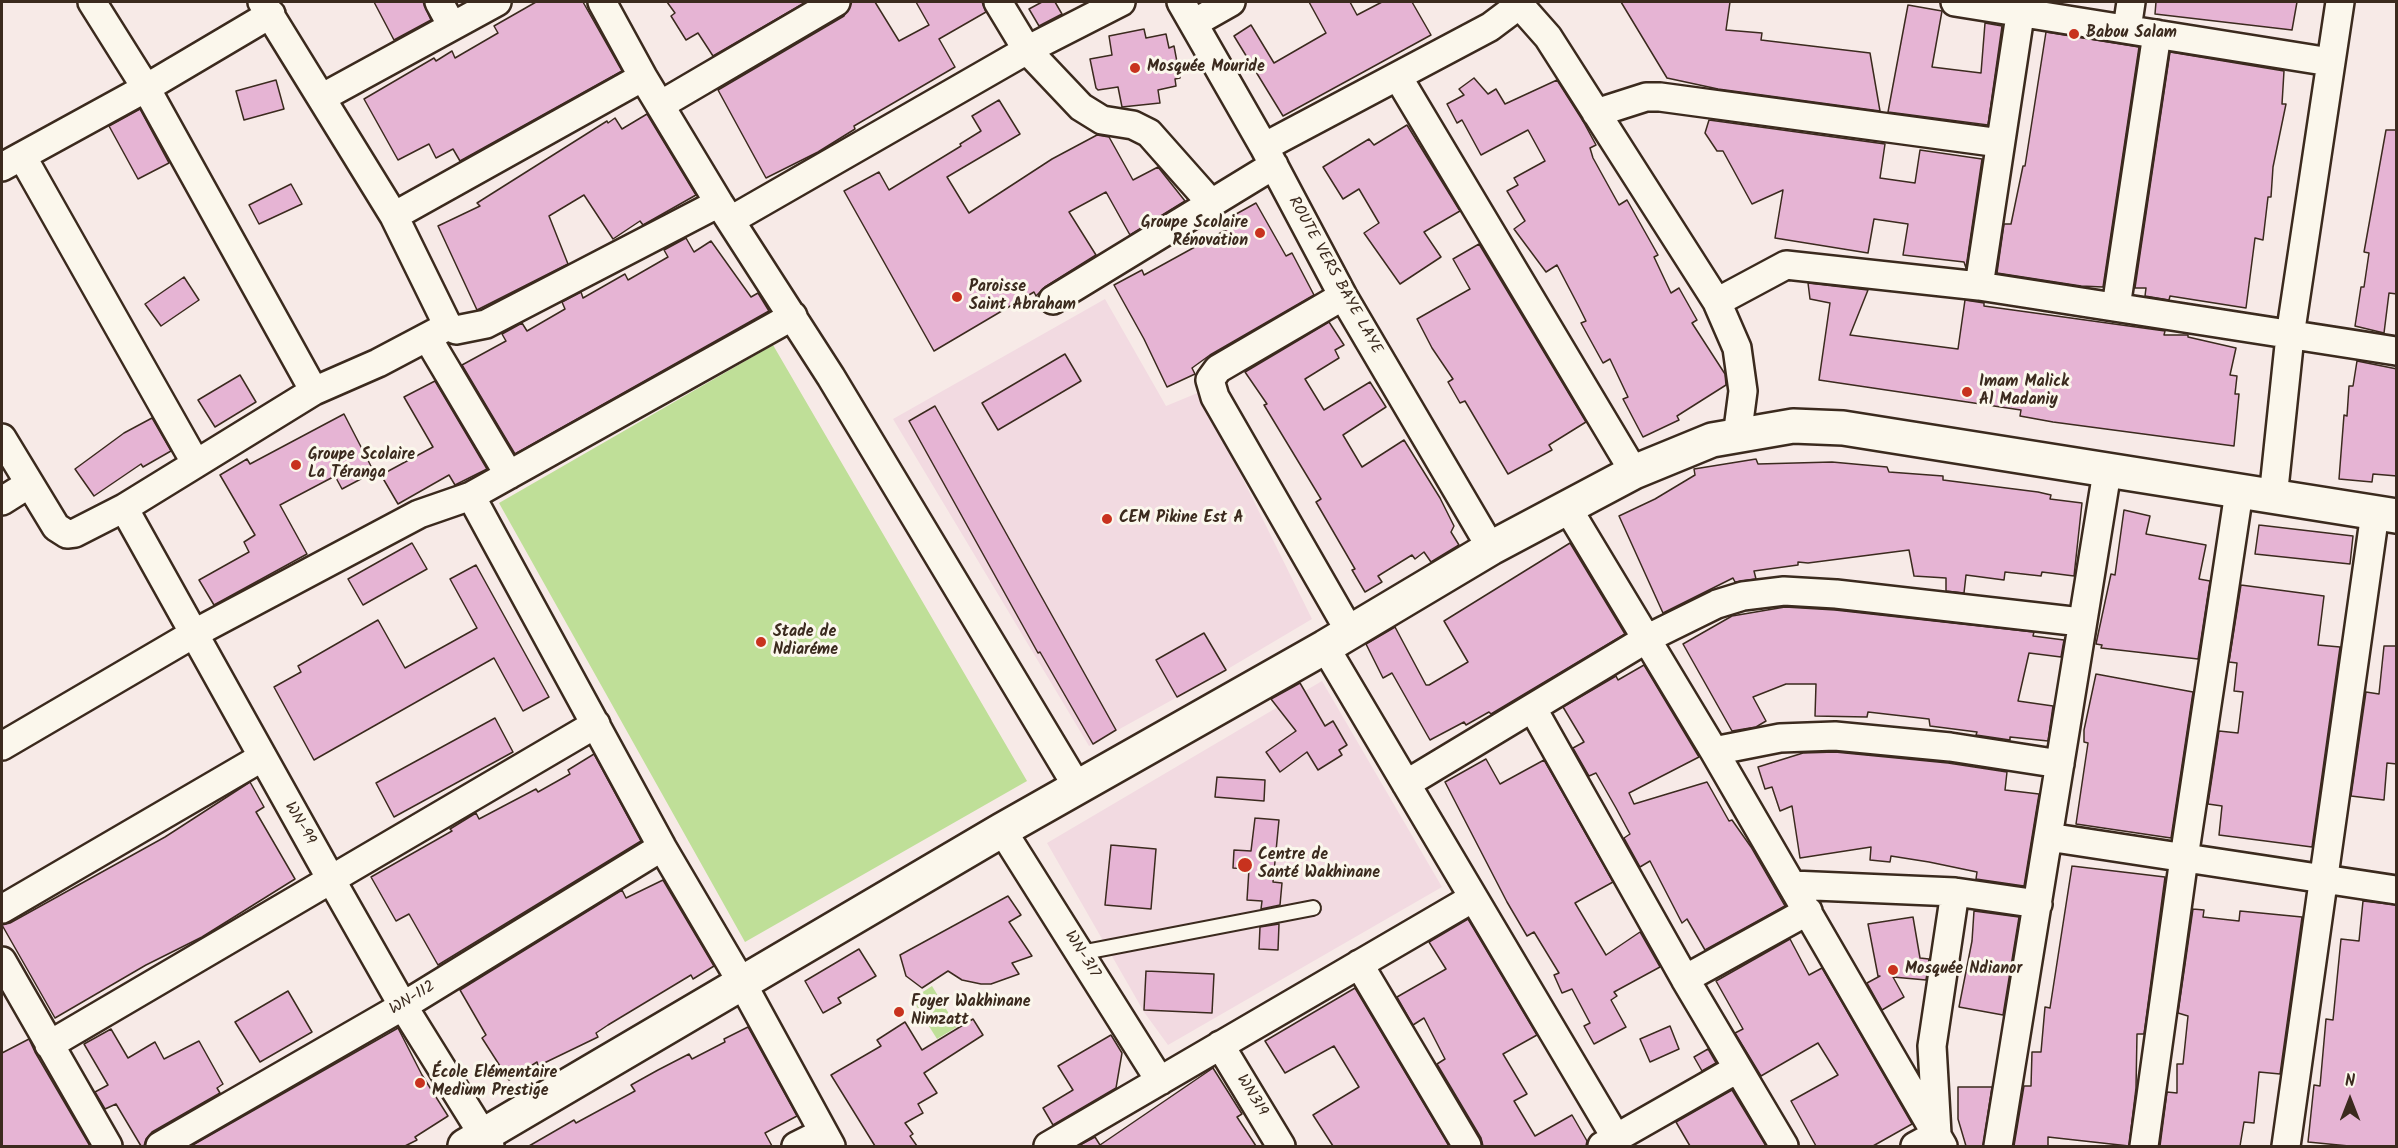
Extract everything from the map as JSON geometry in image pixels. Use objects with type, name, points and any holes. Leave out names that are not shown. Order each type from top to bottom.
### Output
[{"type":"street","points":[[92,2],[146,88],[314,391]]},
{"type":"street","points":[[439,2],[452,26]]},
{"type":"street","points":[[323,97],[497,2]]},
{"type":"street","points":[[602,2],[725,212],[793,316],[1078,788]]},
{"type":"street","points":[[662,104],[836,2]]},
{"type":"street","points":[[998,2],[1027,50],[1081,107],[1102,120],[1133,125],[1149,133],[1212,204]]},
{"type":"street","points":[[2,438],[56,527],[67,534],[75,533],[124,508],[195,462],[314,391],[438,331],[463,330],[486,324],[725,212],[1121,2]]},
{"type":"street","points":[[1187,12],[1231,2]]},
{"type":"street","points":[[1955,2],[2021,7],[2127,29],[2330,62]]},
{"type":"street","points":[[2127,29],[2131,2]]},
{"type":"street","points":[[2273,498],[2290,336],[2340,2]]},
{"type":"street","points":[[1053,300],[1212,204],[1269,156],[1398,76],[1490,27],[1517,4],[1548,37],[1717,302],[1737,348],[1743,391],[1737,437]]},
{"type":"street","points":[[1978,286],[2021,7]]},
{"type":"street","points":[[195,462],[12,162],[146,88],[267,8],[394,216],[438,331],[509,475]]},
{"type":"street","name":"ROUTE VERS BAYE LAYE","points":[[1187,12],[1269,156],[1343,296],[1491,548]]},
{"type":"street","points":[[2116,307],[2157,34]]},
{"type":"street","points":[[1398,76],[1634,472]]},
{"type":"street","points":[[394,216],[644,77]]},
{"type":"street","points":[[1596,113],[1646,97],[1660,97],[2000,143]]},
{"type":"street","points":[[1717,302],[1786,265],[1978,286],[2397,351]]},
{"type":"street","points":[[1343,296],[1218,369],[1210,380],[1215,397],[1338,639],[1406,784],[1473,898],[1609,1142],[1737,1069]]},
{"type":"street","points":[[2,746],[195,633],[419,514],[471,496],[793,316]]},
{"type":"street","points":[[480,1143],[742,983],[1002,830],[1338,639],[1491,548],[1634,472],[1712,440],[1792,426],[1843,428],[2108,472],[2386,514],[2325,879],[2286,1146]]},
{"type":"street","points":[[1998,1146],[2081,622],[2108,472]]},
{"type":"street","points":[[2,501],[29,484]]},
{"type":"street","points":[[2144,1146],[2184,858],[2239,492]]},
{"type":"street","points":[[471,496],[662,847],[742,983],[826,1140],[796,1146]]},
{"type":"street","points":[[1568,507],[1808,911],[1932,1142]]},
{"type":"street","name":"WN-99","points":[[124,508],[195,633],[261,758],[480,1143]]},
{"type":"street","points":[[1406,784],[1647,638],[1717,604],[1743,596],[1784,591],[1836,594],[2081,622]]},
{"type":"street","points":[[1533,709],[1685,979],[1784,1146]]},
{"type":"street","points":[[49,1045],[596,724]]},
{"type":"street","points":[[1714,751],[1780,738],[1835,736],[1950,747],[2060,764]]},
{"type":"street","points":[[2,909],[261,758]]},
{"type":"street","name":"WN-317","points":[[1002,830],[1160,1081]]},
{"type":"street","points":[[2048,837],[2397,890]]},
{"type":"street","name":"WN-112","points":[[160,1146],[403,1006],[662,847]]},
{"type":"street","points":[[1792,885],[1954,892],[2038,904]]},
{"type":"street","points":[[1932,1142],[1932,1046],[1954,892]]},
{"type":"street","points":[[1048,1146],[1473,898]]},
{"type":"street","points":[[1685,979],[1808,911]]},
{"type":"street","points":[[2,961],[108,1146]]},
{"type":"street","points":[[1359,964],[1467,1146]]},
{"type":"street","name":"WN319","points":[[1220,1046],[1281,1146]]},
{"type":"lane","points":[[1080,953],[1313,908]]},
{"type":"shaded area","name":"CEM Pikine Est A","points":[[1105,299],[1166,406],[1200,392],[1312,619],[1089,746],[893,419]]},
{"type":"shaded area","name":"Centre de Santé Wakhinane","points":[[1322,681],[1442,887],[1168,1045],[1144,1012],[1047,843]]},
{"type":"green space","name":"Stade de Ndiaréme","points":[[773,345],[1027,781],[745,942],[499,503]]},
{"type":"green space","points":[[932,986],[957,1027],[937,1039],[912,999]]},
{"type":"building","points":[[374,2],[423,2],[431,20],[394,40]]},
{"type":"building","points":[[536,2],[583,2],[622,71],[460,161],[453,149],[436,158],[429,144],[398,160],[364,99],[434,58],[436,61],[452,51],[455,58],[498,33],[494,26]]},
{"type":"building","points":[[667,2],[806,2],[713,56],[698,33],[686,40],[671,16],[675,13]]},
{"type":"building","points":[[852,2],[875,2],[899,41],[929,25],[916,2],[982,2],[986,12],[939,39],[955,67],[854,126],[855,129],[818,152],[766,178],[718,90],[844,16]]},
{"type":"building","points":[[1042,2],[1055,2],[1062,14],[1039,26],[1029,9]]},
{"type":"building","points":[[1309,2],[1350,2],[1357,15],[1382,2],[1412,2],[1431,35],[1283,116],[1234,36],[1251,25],[1274,63],[1326,33]]},
{"type":"building","points":[[1621,2],[1730,2],[1726,30],[1762,33],[1761,40],[1870,53],[1880,111],[1718,89],[1667,78]]},
{"type":"building","points":[[2156,2],[2297,2],[2292,30],[2155,14]]},
{"type":"building","points":[[1908,5],[1942,11],[1932,67],[1981,73],[1985,23],[2002,26],[1988,125],[1888,112]]},
{"type":"building","name":"Mosquée Mouride","points":[[1144,29],[1146,38],[1166,34],[1169,48],[1174,46],[1180,78],[1175,79],[1176,86],[1158,90],[1160,103],[1122,107],[1118,87],[1098,90],[1096,88],[1090,59],[1112,55],[1109,36]]},
{"type":"building","points":[[2046,32],[2139,47],[2103,287],[2081,286],[1997,273],[2004,224],[2011,224],[2023,166],[2025,166]]},
{"type":"building","points":[[2170,52],[2284,71],[2282,104],[2286,104],[2273,167],[2271,197],[2268,197],[2263,240],[2255,238],[2246,308],[2170,296],[2169,300],[2145,296],[2146,288],[2135,288]]},
{"type":"building","points":[[1474,78],[1488,94],[1496,89],[1505,104],[1557,80],[1583,121],[1596,145],[1590,148],[1593,158],[1619,205],[1627,200],[1658,255],[1654,257],[1671,293],[1679,288],[1697,320],[1692,323],[1725,374],[1726,385],[1677,416],[1679,420],[1643,437],[1623,399],[1628,397],[1610,359],[1603,363],[1581,323],[1586,321],[1557,265],[1546,272],[1514,229],[1525,221],[1507,191],[1518,185],[1514,178],[1545,161],[1528,130],[1481,155],[1462,120],[1457,123],[1447,104],[1464,95],[1459,89]]},
{"type":"building","points":[[276,80],[284,109],[244,120],[236,91]]},
{"type":"building","points":[[999,100],[1020,134],[947,177],[969,213],[1052,159],[1097,135],[1109,137],[1133,180],[1158,167],[1185,201],[1130,235],[1106,192],[1069,212],[1096,255],[1045,287],[1036,296],[1034,292],[934,351],[844,191],[879,172],[889,190],[961,146],[960,144],[981,131],[972,116]]},
{"type":"building","points":[[140,109],[169,163],[138,179],[109,126]]},
{"type":"building","points":[[647,114],[696,195],[643,225],[640,221],[613,239],[584,195],[549,216],[568,264],[477,310],[438,226],[480,206],[477,203],[607,121],[608,123],[615,118],[622,129]]},
{"type":"building","points":[[1709,120],[1885,144],[1880,178],[1915,183],[1920,150],[1982,159],[1966,268],[1964,262],[1903,255],[1908,224],[1874,219],[1868,253],[1775,238],[1783,190],[1752,204],[1723,151],[1717,151],[1705,133]]},
{"type":"building","points":[[1407,125],[1460,211],[1424,232],[1441,257],[1400,284],[1364,233],[1379,223],[1359,189],[1343,199],[1323,167],[1369,139],[1374,145]]},
{"type":"building","points":[[2386,130],[2397,130],[2397,294],[2389,293],[2384,333],[2355,326],[2361,287],[2364,287],[2369,253],[2364,252]]},
{"type":"building","points":[[291,184],[302,204],[259,224],[249,205]]},
{"type":"building","points":[[1256,203],[1286,256],[1292,253],[1314,295],[1210,355],[1192,368],[1195,374],[1167,387],[1114,285],[1142,270],[1144,275],[1233,226],[1229,218]]},
{"type":"building","points":[[686,238],[694,252],[711,241],[751,297],[758,293],[769,311],[515,454],[462,365],[506,341],[502,334],[522,323],[527,331],[565,309],[562,302],[581,292],[583,298],[625,274],[628,280],[668,257],[664,250]]},
{"type":"building","points":[[1479,244],[1586,422],[1549,445],[1552,450],[1508,474],[1465,401],[1460,403],[1448,382],[1453,379],[1432,348],[1417,319],[1470,289],[1453,259]]},
{"type":"building","points":[[184,277],[199,300],[161,326],[145,304]]},
{"type":"building","points":[[1808,283],[1868,290],[1850,335],[1958,349],[1965,300],[1984,303],[1984,306],[2165,331],[2164,335],[2188,335],[2188,337],[2236,348],[2230,375],[2237,376],[2235,394],[2239,394],[2234,446],[2053,422],[2020,416],[2021,410],[1819,380],[1830,303],[1810,299]]},
{"type":"building","points":[[1329,322],[1344,345],[1335,350],[1339,358],[1305,379],[1324,410],[1370,382],[1386,407],[1343,435],[1362,467],[1404,440],[1440,498],[1454,526],[1451,532],[1459,545],[1431,562],[1424,552],[1415,559],[1412,555],[1378,576],[1382,582],[1365,592],[1352,570],[1355,569],[1316,502],[1321,499],[1264,405],[1267,404],[1245,372]]},
{"type":"building","points":[[1065,354],[1081,381],[998,430],[982,403]]},
{"type":"building","points":[[2357,361],[2397,369],[2397,476],[2373,474],[2372,482],[2339,479],[2344,415],[2347,416],[2349,386],[2353,386]]},
{"type":"building","points":[[240,375],[256,402],[215,427],[198,400]]},
{"type":"building","points":[[435,381],[487,469],[455,485],[449,475],[398,504],[381,475],[433,447],[404,397]]},
{"type":"building","points":[[935,406],[1116,730],[1093,744],[1040,652],[1038,653],[909,421]]},
{"type":"building","points":[[344,414],[374,472],[342,489],[335,476],[280,505],[307,554],[214,605],[199,580],[249,552],[244,542],[255,535],[220,475],[247,459],[250,464]]},
{"type":"building","points":[[152,418],[171,451],[143,467],[141,464],[94,496],[75,469],[124,433]]},
{"type":"building","points":[[1756,459],[1758,464],[1832,462],[1887,467],[1889,472],[1943,476],[1943,480],[2038,492],[2051,495],[2050,499],[2082,503],[2074,576],[2042,572],[2041,576],[2005,572],[2004,580],[1966,575],[1964,593],[1946,591],[1946,578],[1914,576],[1909,550],[1808,563],[1798,562],[1798,565],[1754,571],[1756,579],[1735,582],[1733,578],[1663,613],[1619,516],[1655,499],[1695,475],[1694,469]]},
{"type":"building","points":[[2124,510],[2150,516],[2146,534],[2206,545],[2199,579],[2210,581],[2198,659],[2101,648],[2102,645],[2096,644],[2111,574],[2115,575]]},
{"type":"building","points":[[2259,525],[2353,536],[2350,564],[2255,554]]},
{"type":"building","points":[[412,543],[427,569],[363,605],[348,579]]},
{"type":"building","points":[[1570,543],[1625,634],[1491,714],[1489,712],[1466,725],[1464,722],[1430,740],[1392,673],[1383,678],[1366,644],[1395,627],[1426,685],[1429,685],[1468,662],[1444,621]]},
{"type":"building","points":[[476,565],[549,697],[523,711],[494,658],[314,760],[274,687],[301,672],[298,666],[378,620],[405,668],[477,628],[450,579]]},
{"type":"building","points":[[2241,585],[2324,596],[2318,645],[2340,647],[2312,847],[2219,835],[2222,806],[2208,804],[2219,731],[2238,733],[2243,692],[2234,691],[2237,663],[2229,662]]},
{"type":"building","points":[[1785,607],[1835,610],[2034,632],[2033,636],[2064,640],[2061,657],[2029,653],[2018,701],[2053,706],[2048,741],[2010,737],[2010,740],[1976,735],[1977,732],[1930,726],[1929,719],[1868,712],[1867,717],[1815,716],[1816,684],[1786,684],[1753,697],[1766,721],[1756,727],[1732,731],[1683,644],[1732,616]]},
{"type":"building","points":[[1204,633],[1226,670],[1177,697],[1156,660]]},
{"type":"building","points":[[2384,646],[2397,646],[2397,764],[2387,763],[2384,800],[2351,796],[2366,692],[2379,694]]},
{"type":"building","points":[[1644,665],[1699,757],[1629,793],[1634,804],[1707,782],[1729,821],[1732,820],[1751,847],[1785,906],[1705,950],[1687,919],[1682,923],[1650,861],[1640,867],[1624,838],[1630,834],[1616,808],[1596,773],[1589,776],[1573,748],[1584,742],[1563,707],[1616,676],[1618,680]]},
{"type":"building","points":[[2096,674],[2193,692],[2171,838],[2076,824],[2088,743],[2084,742],[2084,730]]},
{"type":"building","points":[[1300,683],[1325,726],[1333,721],[1347,745],[1339,750],[1342,755],[1318,770],[1307,752],[1280,772],[1266,752],[1296,731],[1271,699]]},
{"type":"building","points":[[495,718],[513,752],[394,817],[376,783]]},
{"type":"building","points":[[1835,752],[1948,763],[2007,772],[2005,790],[2039,794],[2024,886],[1976,879],[1977,872],[1929,862],[1891,856],[1890,862],[1870,860],[1871,847],[1800,858],[1792,806],[1780,811],[1772,787],[1765,789],[1758,767],[1803,753]]},
{"type":"building","points":[[594,754],[641,841],[438,965],[409,914],[396,921],[371,877],[452,831],[450,829],[476,813],[479,819],[536,789],[538,792],[570,774],[568,770]]},
{"type":"building","points":[[1486,759],[1500,784],[1544,760],[1613,882],[1575,903],[1606,955],[1640,932],[1660,967],[1614,992],[1617,996],[1611,1000],[1626,1027],[1594,1044],[1584,1026],[1590,1023],[1572,989],[1562,993],[1554,975],[1559,973],[1534,932],[1527,936],[1445,782]]},
{"type":"building","points":[[1217,777],[1265,780],[1264,801],[1215,797]]},
{"type":"building","points":[[250,782],[264,807],[256,812],[295,879],[202,937],[146,965],[55,1018],[2,925],[10,923],[165,837]]},
{"type":"building","points":[[1255,818],[1279,820],[1273,882],[1282,883],[1280,905],[1261,909],[1262,901],[1247,900],[1249,869],[1233,868],[1234,850],[1251,851]]},
{"type":"building","points":[[1111,845],[1156,849],[1151,909],[1105,905]]},
{"type":"building","points":[[2072,866],[2165,877],[2144,1034],[2137,1034],[2136,1088],[2129,1146],[2048,1137],[2048,1146],[2014,1146],[2024,1086],[2031,1086],[2032,1052],[2041,1052],[2045,1007],[2050,1008]]},
{"type":"building","points":[[663,880],[714,966],[693,979],[691,975],[608,1025],[596,1033],[598,1037],[538,1066],[537,1062],[509,1080],[482,1038],[486,1035],[460,990],[622,890],[626,898]]},
{"type":"building","points":[[1008,896],[1021,915],[1009,922],[1032,956],[1012,963],[1019,974],[991,984],[981,984],[962,980],[948,971],[922,988],[906,976],[900,955]]},
{"type":"building","points":[[2363,901],[2397,905],[2397,1146],[2349,1146],[2308,1142],[2314,1085],[2320,1086],[2326,1019],[2333,1020],[2341,939],[2359,941]]},
{"type":"building","points":[[2193,909],[2204,910],[2203,917],[2239,921],[2240,911],[2302,917],[2280,1074],[2259,1072],[2254,1123],[2244,1122],[2240,1146],[2160,1146],[2167,1092],[2177,1093],[2177,1064],[2183,1064],[2188,1016],[2178,1013]]},
{"type":"building","points":[[1974,911],[2019,917],[2003,1015],[1959,1007],[1972,941]]},
{"type":"building","points":[[1913,917],[1920,958],[1929,959],[1926,980],[1893,977],[1904,997],[1882,1010],[1867,983],[1880,976],[1878,976],[1868,924]]},
{"type":"building","points":[[1468,919],[1537,1035],[1503,1054],[1527,1094],[1514,1101],[1535,1136],[1572,1115],[1587,1141],[1586,1146],[1483,1146],[1481,1138],[1437,1064],[1445,1059],[1424,1018],[1413,1025],[1397,997],[1446,969],[1429,942]]},
{"type":"building","points":[[1279,924],[1278,950],[1259,949],[1260,927]]},
{"type":"building","points":[[1790,939],[1809,975],[1822,968],[1912,1124],[1873,1146],[1816,1146],[1791,1101],[1838,1075],[1818,1043],[1761,1076],[1735,1033],[1743,1029],[1716,981]]},
{"type":"building","points":[[859,949],[876,976],[838,998],[841,1003],[823,1013],[805,981]]},
{"type":"building","points":[[1146,971],[1214,974],[1212,1013],[1144,1010]]},
{"type":"building","points":[[1355,988],[1449,1146],[1333,1146],[1313,1115],[1359,1087],[1334,1046],[1285,1073],[1265,1041]]},
{"type":"building","points":[[288,991],[312,1032],[260,1062],[235,1022]]},
{"type":"building","points":[[973,1019],[983,1035],[924,1073],[937,1093],[918,1104],[923,1113],[905,1123],[913,1134],[910,1136],[917,1146],[875,1146],[831,1075],[881,1046],[877,1040],[905,1022],[922,1050]]},
{"type":"building","points":[[1670,1026],[1679,1049],[1650,1062],[1640,1039]]},
{"type":"building","points":[[748,1027],[797,1116],[765,1133],[772,1146],[529,1146],[574,1120],[576,1123],[635,1091],[631,1085],[658,1070],[689,1054],[692,1059]]},
{"type":"building","points":[[398,1028],[422,1075],[448,1116],[415,1137],[417,1140],[405,1146],[191,1146]]},
{"type":"building","points":[[111,1029],[128,1058],[155,1042],[164,1059],[199,1041],[223,1084],[217,1088],[220,1093],[152,1132],[144,1146],[141,1146],[116,1104],[105,1109],[95,1092],[108,1085],[84,1044]]},
{"type":"building","points":[[1111,1035],[1122,1053],[1116,1088],[1053,1125],[1043,1108],[1073,1090],[1058,1066]]},
{"type":"building","points":[[29,1039],[90,1146],[2,1146],[2,1053]]},
{"type":"building","points":[[1708,1049],[1716,1063],[1702,1071],[1694,1057]]},
{"type":"building","points":[[1213,1068],[1242,1114],[1237,1117],[1256,1146],[1078,1146],[1095,1137],[1100,1145]]},
{"type":"building","points":[[1958,1087],[1992,1087],[1983,1146],[1966,1146],[1958,1119]]},
{"type":"building","points":[[1732,1090],[1766,1146],[1690,1146],[1676,1122]]},
{"type":"place","name":"Babou Salam","points":[[2074,34]]},
{"type":"place","name":"Mosquée Mouride","points":[[1135,68]]},
{"type":"place","name":"Groupe Scolaire Rénovation","points":[[1260,233]]},
{"type":"place","name":"Paroisse Saint Abraham","points":[[957,297]]},
{"type":"place","name":"Imam Malick Al Madaniy","points":[[1967,392]]},
{"type":"place","name":"Groupe Scolaire La Téranga","points":[[296,465]]},
{"type":"place","name":"CEM Pikine Est A","points":[[1107,519]]},
{"type":"place","name":"Stade de Ndiaréme","points":[[761,642]]},
{"type":"place","name":"Centre de Santé Wakhinane","points":[[1245,865]]},
{"type":"place","name":"Mosquée Ndianor","points":[[1893,970]]},
{"type":"place","name":"Foyer Wakhinane Nimzatt","points":[[899,1012]]},
{"type":"place","name":"École Elémentaire Medium Prestige","points":[[420,1083]]}]
